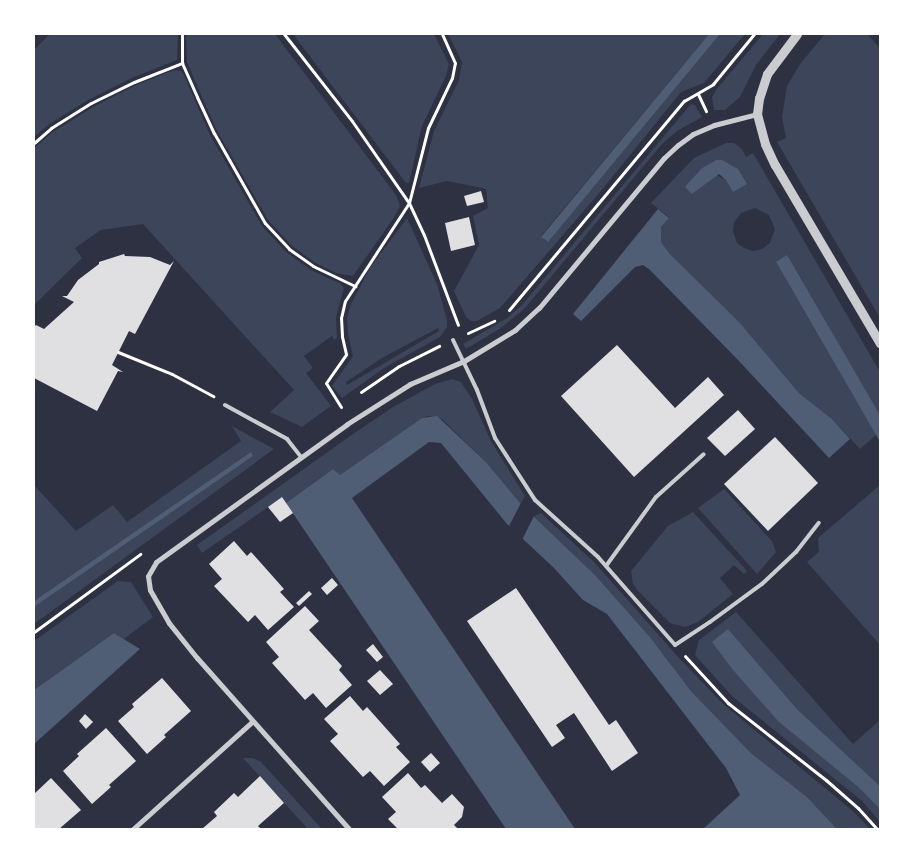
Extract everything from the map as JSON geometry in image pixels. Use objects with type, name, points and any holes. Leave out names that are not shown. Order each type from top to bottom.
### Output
[{"type":"street","points":[[797,34],[767,74],[759,98],[757,114],[764,144],[774,165],[880,343]]},
{"type":"street","points":[[349,829],[196,658],[170,623],[150,590],[148,576],[156,562],[168,552],[301,457],[410,384],[464,361],[515,330],[539,308],[664,158],[678,145],[693,134],[714,125],[757,114]]},
{"type":"street","points":[[133,829],[252,722]]},
{"type":"lane","points":[[453,340],[464,361],[495,438],[535,500],[606,566],[675,645],[762,584],[796,552],[819,523]]},
{"type":"lane","points":[[225,405],[287,439],[301,457]]},
{"type":"lane","points":[[606,566],[656,497],[704,454]]},
{"type":"path","points":[[182,34],[182,63],[214,133],[265,223],[289,248],[313,266],[355,286]]},
{"type":"path","points":[[284,34],[352,120],[409,203],[424,235],[460,329]]},
{"type":"path","points":[[341,407],[326,383],[346,354],[341,318],[345,301],[409,203],[428,128],[452,78],[455,63],[442,34]]},
{"type":"path","points":[[506,314],[684,102],[713,84],[754,34]]},
{"type":"path","points":[[34,142],[51,128],[90,104],[134,82],[182,63]]},
{"type":"path","points":[[463,335],[498,318]]},
{"type":"path","points":[[118,352],[207,391],[225,405]]},
{"type":"path","points":[[34,632],[131,561]]},
{"type":"path","points":[[675,645],[728,703],[832,786],[858,808],[877,829]]},
{"type":"shaded area","points":[[50,34],[178,34],[177,60],[132,78],[88,100],[48,125],[34,137],[34,50]]},
{"type":"shaded area","points":[[186,34],[275,34],[396,195],[400,206],[353,276],[336,273],[314,262],[291,245],[268,220],[217,131],[201,95],[187,62]]},
{"type":"shaded area","points":[[293,34],[434,34],[449,64],[446,76],[422,126],[409,183],[406,183]]},
{"type":"shaded area","points":[[448,34],[709,34],[541,236],[547,242],[720,34],[745,34],[704,83],[681,92],[601,191],[500,308],[477,321],[471,321],[466,317],[454,291],[479,245],[473,216],[488,208],[486,189],[447,181],[419,188],[434,131],[459,80],[462,62]]},
{"type":"shaded area","points":[[709,34],[720,34],[548,242],[541,237]]},
{"type":"shaded area","points":[[763,34],[780,34],[756,65],[740,97],[725,110],[714,110],[712,97],[716,90]]},
{"type":"shaded area","points":[[825,34],[867,34],[880,48],[880,318],[777,142],[786,138],[782,117],[787,86],[800,64]]},
{"type":"shaded area","points":[[174,70],[181,71],[184,75],[210,135],[262,226],[286,252],[311,270],[341,284],[344,288],[336,317],[337,338],[334,340],[332,336],[304,356],[313,368],[306,373],[331,406],[302,427],[270,412],[294,390],[143,224],[101,230],[75,248],[82,258],[34,305],[34,148],[53,132],[93,107],[136,85]]},
{"type":"shaded area","points":[[691,104],[695,105],[702,117],[677,131],[662,144],[525,308],[501,328],[466,349],[463,344],[507,318],[522,305]]},
{"type":"shaded area","points":[[726,143],[734,143],[742,149],[746,157],[753,153],[880,372],[880,415],[845,357],[776,262],[876,435],[860,449],[832,419],[799,393],[740,323],[670,254],[661,242],[661,227],[669,217],[651,203],[694,158]],"holes":[[[716,160],[726,180],[702,168]],[[755,208],[769,215],[775,229],[770,243],[762,249],[753,251],[737,243],[733,231],[734,222],[741,213]]]},
{"type":"shaded area","points":[[716,160],[722,160],[738,169],[747,184],[733,192],[726,180],[719,174],[692,194],[685,187],[702,168]]},
{"type":"shaded area","points":[[658,209],[669,218],[661,227],[661,242],[670,254],[740,323],[799,393],[832,419],[850,439],[829,458],[739,361],[643,265],[635,267],[581,321],[573,314]]},
{"type":"shaded area","points":[[407,218],[437,284],[447,320],[447,327],[440,337],[384,368],[342,398],[332,386],[353,356],[348,335],[347,318],[351,304],[370,268]],"holes":[[[438,328],[439,331],[347,385],[346,382],[382,358]]]},
{"type":"shaded area","points":[[787,255],[880,415],[880,442],[776,262]]},
{"type":"shaded area","points":[[452,379],[461,382],[472,399],[491,441],[525,496],[521,504],[485,461],[442,419],[429,416],[422,418],[339,476],[333,469],[286,503],[281,498],[202,553],[197,545],[353,434],[393,407],[435,384]]},
{"type":"shaded area","points":[[437,416],[485,461],[521,504],[595,575],[650,637],[691,691],[751,753],[807,797],[837,829],[703,829],[740,795],[726,768],[607,614],[583,600],[554,568],[507,524],[441,443],[429,442],[352,498],[575,829],[506,829],[286,503],[333,469],[340,475],[422,418]]},
{"type":"shaded area","points":[[232,426],[274,449],[34,624],[34,607],[253,455],[251,453],[34,602],[34,485],[76,531],[113,505],[127,522],[241,441]]},
{"type":"shaded area","points":[[251,452],[253,456],[34,607],[34,602],[40,597]]},
{"type":"shaded area","points":[[880,485],[880,645],[807,562],[819,552],[818,538]]},
{"type":"shaded area","points":[[724,489],[772,541],[776,552],[757,574],[698,508]]},
{"type":"shaded area","points":[[693,512],[747,571],[744,574],[734,565],[720,578],[733,594],[698,622],[685,627],[670,623],[638,591],[633,584],[631,571],[668,526]]},
{"type":"shaded area","points":[[541,513],[595,563],[680,659],[722,703],[854,812],[870,829],[837,829],[807,797],[751,753],[691,691],[650,637],[595,575],[534,516]]},
{"type":"shaded area","points":[[118,581],[131,582],[153,617],[124,639],[114,633],[34,690],[34,641]]},
{"type":"shaded area","points":[[736,612],[853,744],[880,720],[880,786],[797,709],[728,629],[857,786],[880,809],[880,822],[862,801],[732,696],[695,655],[699,640]]},
{"type":"shaded area","points":[[728,629],[797,709],[880,786],[880,809],[857,786],[778,721],[733,670],[712,642]]},
{"type":"shaded area","points":[[114,633],[140,649],[34,744],[34,690]]},
{"type":"shaded area","points":[[243,758],[253,758],[261,762],[322,829],[308,829]]},
{"type":"pier","points":[[522,501],[535,514],[522,540],[508,528]]},
{"type":"building","points":[[481,191],[484,202],[467,206],[464,196]]},
{"type":"building","points":[[469,217],[475,245],[451,251],[445,223]]},
{"type":"building","points":[[124,254],[125,256],[150,257],[170,265],[174,261],[135,334],[129,331],[112,365],[123,372],[118,371],[97,411],[34,378],[34,327],[36,325],[44,329],[74,302],[62,296],[67,296],[78,280],[99,264],[99,262]]},
{"type":"building","points":[[617,345],[675,408],[708,377],[724,395],[634,477],[561,396]]},
{"type":"building","points":[[738,410],[755,429],[725,456],[707,438]]},
{"type":"building","points":[[775,437],[818,483],[768,531],[724,484]]},
{"type":"building","points":[[282,497],[293,513],[280,522],[268,507]]},
{"type":"building","points":[[234,541],[247,556],[251,552],[284,589],[280,592],[294,607],[268,630],[255,615],[248,622],[214,586],[222,579],[209,564]]},
{"type":"building","points":[[332,578],[338,585],[327,595],[321,588]]},
{"type":"building","points":[[516,588],[609,725],[616,720],[638,753],[612,771],[574,713],[556,725],[565,738],[552,747],[467,621]]},
{"type":"building","points":[[309,591],[312,594],[299,606],[296,603]]},
{"type":"building","points":[[305,606],[319,621],[309,630],[342,666],[339,670],[352,685],[326,708],[313,693],[305,700],[272,663],[279,657],[266,642]]},
{"type":"building","points":[[373,644],[383,657],[377,662],[366,650]]},
{"type":"building","points":[[380,670],[393,684],[380,695],[367,681]]},
{"type":"building","points":[[162,678],[191,711],[164,735],[166,737],[147,754],[118,721],[134,707],[132,704]]},
{"type":"building","points":[[350,696],[363,711],[367,707],[400,744],[396,747],[410,762],[384,786],[370,771],[363,777],[330,741],[338,734],[324,719]]},
{"type":"building","points":[[85,714],[93,722],[86,729],[79,721]]},
{"type":"building","points":[[106,728],[136,761],[109,785],[111,787],[92,804],[63,771],[79,756],[77,754]]},
{"type":"building","points":[[431,753],[440,763],[430,772],[421,762]]},
{"type":"building","points":[[408,773],[421,788],[425,785],[442,803],[452,794],[464,807],[462,817],[454,825],[458,829],[398,829],[388,819],[396,812],[382,797]]},
{"type":"building","points":[[260,776],[284,803],[258,826],[261,829],[202,829],[217,816],[214,812],[234,793],[238,797]]},
{"type":"building","points":[[51,778],[81,810],[59,829],[34,829],[34,794]]}]
